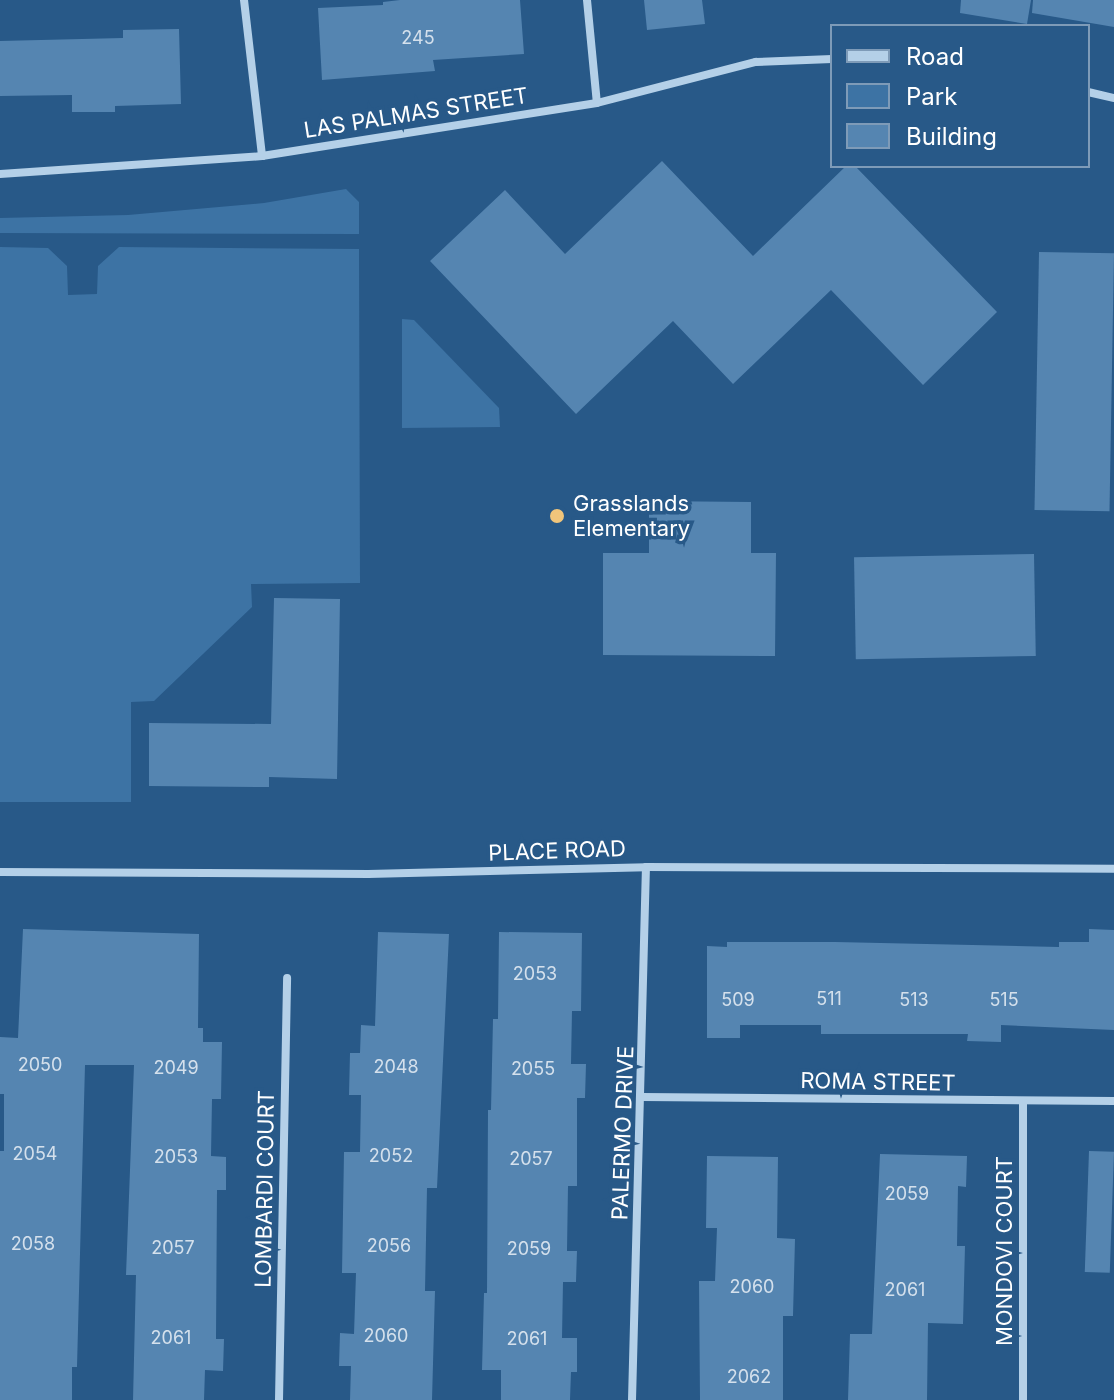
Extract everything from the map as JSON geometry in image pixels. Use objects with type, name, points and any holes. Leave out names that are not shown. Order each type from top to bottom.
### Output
[{"type":"street","points":[[244,0],[262,156]]},
{"type":"street","points":[[587,0],[597,103]]},
{"type":"street","name":"LAS PALMAS STREET","points":[[0,174],[262,156],[597,103],[756,62],[830,59]]},
{"type":"street","points":[[1090,92],[1114,98]]},
{"type":"street","name":"PLACE ROAD","points":[[0,872],[368,874],[646,867],[1114,869]]},
{"type":"street","name":"PALERMO DRIVE","points":[[632,1400],[646,867]]},
{"type":"street","name":"LOMBARDI COURT","points":[[279,1400],[287,978]]},
{"type":"street","name":"ROMA STREET","points":[[642,1097],[1114,1101]]},
{"type":"street","name":"MONDOVI COURT","points":[[1023,1102],[1023,1400]]},
{"type":"green space","points":[[346,189],[359,202],[359,234],[0,233],[0,218],[128,215],[264,203]]},
{"type":"green space","points":[[0,247],[48,248],[67,266],[68,295],[97,294],[98,266],[119,247],[359,249],[360,583],[251,584],[252,607],[154,701],[131,702],[131,802],[0,802]]},
{"type":"green space","points":[[402,319],[414,320],[499,408],[500,427],[402,428]]},
{"type":"building","points":[[520,0],[524,54],[433,60],[435,71],[322,80],[318,8],[383,5],[383,2]]},
{"type":"building","points":[[644,0],[702,0],[705,24],[647,30]]},
{"type":"building","points":[[961,0],[1031,0],[1027,24],[960,13]]},
{"type":"building","points":[[1033,0],[1114,0],[1114,27],[1032,13]]},
{"type":"building","points":[[179,29],[181,104],[115,106],[115,112],[72,112],[72,95],[0,96],[0,41],[123,38],[123,30]]},
{"type":"building","points":[[662,161],[753,256],[844,168],[857,168],[997,312],[923,385],[831,290],[733,384],[673,321],[576,414],[430,261],[505,190],[565,254]]},
{"type":"building","points":[[1039,252],[1114,253],[1109,511],[1034,510]]},
{"type":"building","points":[[649,501],[751,502],[751,553],[776,553],[775,656],[603,655],[603,553],[649,553]]},
{"type":"building","points":[[1034,554],[1036,656],[856,659],[854,557]]},
{"type":"building","points":[[274,598],[340,599],[337,779],[269,777],[269,787],[149,786],[149,723],[271,724]]},
{"type":"building","points":[[23,929],[199,934],[198,1028],[203,1028],[203,1042],[222,1042],[221,1099],[212,1099],[211,1156],[226,1157],[226,1190],[217,1190],[216,1339],[224,1339],[223,1371],[205,1370],[204,1400],[133,1400],[136,1275],[126,1275],[134,1065],[85,1065],[77,1367],[72,1367],[72,1400],[0,1400],[0,1151],[4,1151],[4,1094],[0,1094],[0,1037],[18,1038]]},
{"type":"building","points":[[1089,929],[1114,930],[1114,1030],[1001,1025],[1001,1042],[967,1041],[968,1034],[821,1034],[821,1025],[740,1025],[740,1038],[707,1038],[707,946],[727,947],[727,942],[835,942],[1059,947],[1059,942],[1089,942]]},
{"type":"building","points":[[378,932],[449,934],[437,1188],[427,1188],[425,1291],[435,1291],[432,1400],[350,1400],[351,1366],[339,1366],[340,1333],[354,1334],[356,1273],[342,1273],[344,1152],[360,1152],[361,1095],[349,1095],[350,1053],[360,1053],[361,1025],[375,1026]]},
{"type":"building","points":[[499,932],[582,933],[581,1011],[572,1011],[571,1064],[586,1064],[585,1098],[577,1098],[577,1186],[568,1186],[567,1251],[577,1251],[576,1282],[563,1282],[562,1338],[577,1338],[577,1372],[571,1372],[570,1400],[501,1400],[501,1370],[482,1370],[484,1293],[487,1293],[488,1110],[491,1110],[493,1019],[498,1019]]},
{"type":"building","points":[[1089,1151],[1114,1152],[1110,1273],[1085,1272]]},
{"type":"building","points":[[880,1154],[967,1156],[966,1187],[958,1186],[957,1246],[965,1246],[963,1324],[928,1323],[927,1400],[848,1400],[850,1334],[872,1334]]},
{"type":"building","points":[[707,1156],[778,1157],[777,1238],[795,1239],[793,1316],[783,1316],[783,1400],[700,1400],[699,1281],[715,1281],[717,1228],[706,1228]]},
{"type":"place","name":"Grasslands Elementary","points":[[557,516]]}]
